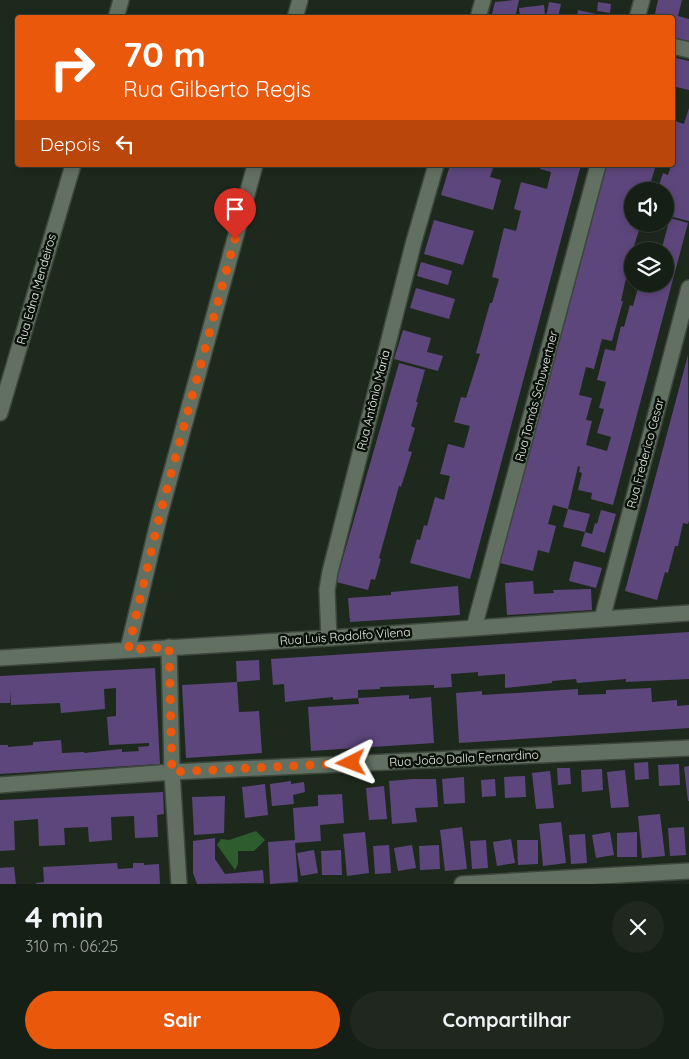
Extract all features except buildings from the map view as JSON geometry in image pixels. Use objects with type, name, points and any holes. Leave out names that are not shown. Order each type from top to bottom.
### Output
[{"type":"street","points":[[117,15],[121,0]]},
{"type":"street","points":[[296,15],[300,0]]},
{"type":"street","points":[[479,15],[483,0]]},
{"type":"street","points":[[639,15],[642,0]]},
{"type":"street","points":[[675,47],[689,50]]},
{"type":"street","name":"Rua Edna Mendeiros","points":[[0,413],[72,167]]},
{"type":"street","points":[[128,650],[160,514],[254,167]]},
{"type":"street","name":"Rua Antônio Maria","points":[[329,638],[327,590],[330,572],[414,241],[435,167]]},
{"type":"street","name":"Rua Tomás Schuwertner","points":[[474,628],[597,167]]},
{"type":"street","name":"Rua Frederico Cesar","points":[[602,618],[689,288]]},
{"type":"street","name":"Rua Luis Rodolfo Vilena","points":[[0,658],[689,613]]},
{"type":"street","points":[[169,647],[172,772],[179,884]]},
{"type":"street","name":"Rua João Dalla Fernardino","points":[[0,785],[172,772],[689,748]]},
{"type":"street","points":[[462,884],[689,871]]},
{"type":"green space","points":[[256,831],[265,840],[254,851],[238,851],[238,864],[235,870],[217,845],[221,839],[229,840]]},
{"type":"route","points":[[235,239],[160,514],[128,650],[169,647],[172,772],[351,763]]}]
